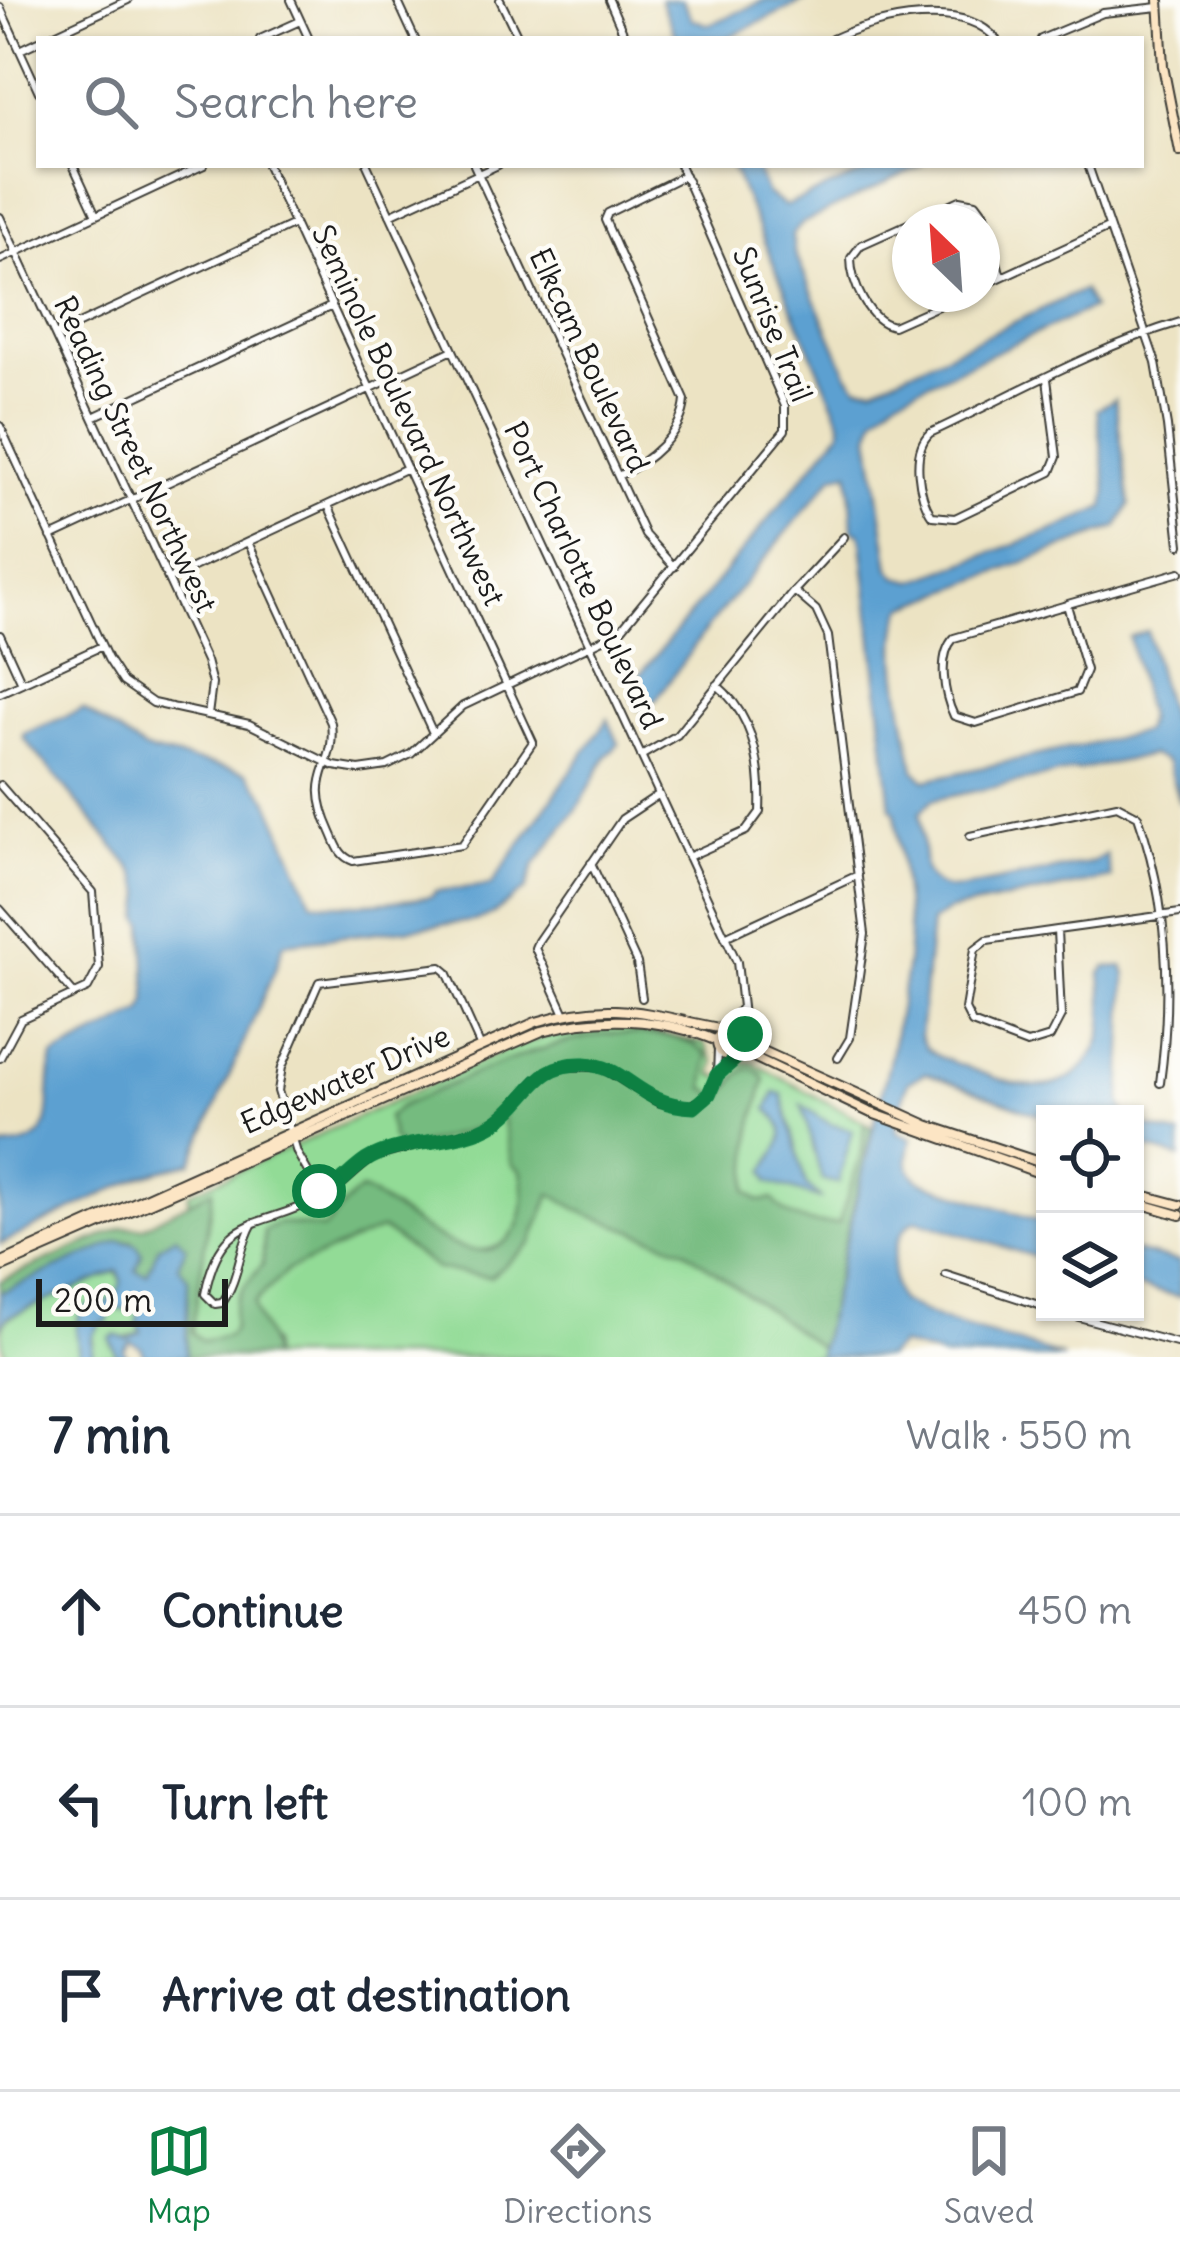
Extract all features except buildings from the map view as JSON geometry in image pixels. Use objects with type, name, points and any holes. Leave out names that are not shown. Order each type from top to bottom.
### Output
[{"type":"street","points":[[51,36],[128,0]]},
{"type":"street","points":[[290,0],[308,36]]},
{"type":"street","points":[[397,0],[414,36]]},
{"type":"street","points":[[500,0],[517,36]]},
{"type":"street","points":[[609,0],[625,36]]},
{"type":"street","points":[[1054,36],[1111,10],[1159,4],[1167,96],[1180,152]]},
{"type":"street","points":[[838,36],[901,7]]},
{"type":"street","points":[[954,7],[982,17],[994,36]]},
{"type":"street","points":[[0,8],[36,85]]},
{"type":"street","points":[[266,36],[300,20]]},
{"type":"street","points":[[20,50],[36,43]]},
{"type":"street","points":[[74,168],[96,215]]},
{"type":"street","points":[[0,260],[198,168]]},
{"type":"street","name":"Seminole Boulevard Northwest","points":[[268,168],[532,742],[468,840],[454,848],[353,861],[345,859],[318,800],[324,763]]},
{"type":"street","name":"Port Charlotte Boulevard","points":[[368,168],[725,937],[742,977],[740,1009],[746,1036]]},
{"type":"street","name":"Elkcam Boulevard","points":[[475,168],[649,542],[674,567]]},
{"type":"street","points":[[390,215],[492,168]]},
{"type":"street","name":"Sunrise Trail","points":[[324,763],[359,770],[387,766],[411,754],[457,710],[626,626],[781,436],[788,422],[785,406],[681,168]]},
{"type":"street","points":[[1089,168],[1147,332],[1165,411],[1180,545]]},
{"type":"street","points":[[618,476],[655,452],[682,416],[685,400],[605,220],[608,213],[685,176]]},
{"type":"street","name":"Reading Street Northwest","points":[[0,217],[209,668],[208,715]]},
{"type":"street","points":[[55,334],[294,224]]},
{"type":"street","points":[[1000,273],[1001,277],[1108,228]]},
{"type":"street","points":[[892,231],[861,245],[851,257],[852,273],[872,315],[892,326],[924,312]]},
{"type":"street","points":[[93,417],[332,306]]},
{"type":"street","points":[[1047,379],[1057,457],[1051,472],[955,518],[932,516],[924,502],[918,452],[924,437],[1047,379],[1147,332],[1180,322]]},
{"type":"street","points":[[51,537],[453,350]]},
{"type":"street","points":[[0,426],[118,675],[137,694],[162,706],[264,730],[324,763],[331,723],[248,542]]},
{"type":"street","points":[[168,579],[407,468]]},
{"type":"street","points":[[328,505],[433,733]]},
{"type":"street","points":[[641,756],[677,735],[844,537]]},
{"type":"street","points":[[1067,605],[1086,670],[1078,692],[976,723],[954,716],[944,658],[954,638],[1067,605],[1180,572]]},
{"type":"street","points":[[794,591],[816,610],[829,635],[858,875],[864,942],[850,1038],[838,1058]]},
{"type":"street","points":[[0,635],[22,682]]},
{"type":"street","points":[[0,693],[102,646]]},
{"type":"street","points":[[688,857],[746,831],[760,812],[750,728],[740,706],[717,686]]},
{"type":"street","points":[[0,1058],[21,1019],[88,988],[98,976],[93,892],[1,788]]},
{"type":"street","points":[[565,1014],[535,948],[627,813],[659,795]]},
{"type":"street","points":[[970,836],[1126,806],[1138,816],[1161,915],[1167,1008],[1160,1083]]},
{"type":"street","points":[[591,863],[637,963],[642,998]]},
{"type":"street","points":[[725,937],[858,875]]},
{"type":"street","points":[[0,910],[74,994]]},
{"type":"street","points":[[1057,930],[1061,1016],[1050,1037],[1028,1044],[972,1023],[965,1009],[975,949],[987,940],[1161,915],[1180,913]]},
{"type":"street","points":[[322,1196],[279,1099],[279,1075],[319,982],[441,967],[480,1045]]},
{"type":"street","points":[[717,1075],[718,1045],[740,1009]]},
{"type":"street","name":"Edgewater Drive","points":[[294,1139],[480,1045],[565,1014],[640,1010],[746,1036]]},
{"type":"street","name":"Edgewater Drive","points":[[0,1266],[555,1027],[605,1020],[651,1022],[739,1054]]},
{"type":"street","points":[[0,1034],[8,1042]]},
{"type":"street","points":[[254,1223],[242,1245],[236,1280],[222,1303],[214,1304],[206,1294],[223,1244],[238,1230],[254,1223],[322,1196],[336,1189],[373,1157],[488,1127],[512,1109],[535,1081],[561,1066],[601,1067],[658,1102],[687,1107],[700,1104],[717,1075],[739,1054],[746,1036],[764,1051],[903,1126],[1036,1172]]},
{"type":"street","points":[[739,1054],[869,1107],[1036,1161]]},
{"type":"street","points":[[1144,1195],[1180,1205]]},
{"type":"street","points":[[1144,1205],[1180,1215]]},
{"type":"street","points":[[223,1244],[242,1245]]},
{"type":"street","points":[[946,1274],[1036,1304]]},
{"type":"street","points":[[1093,1321],[1180,1345]]},
{"type":"green space","points":[[599,1026],[635,1027],[705,1044],[715,1062],[712,1074],[723,1078],[741,1062],[753,1063],[872,1126],[818,1357],[271,1357],[271,1343],[240,1340],[173,1347],[189,1193],[510,1049]]},
{"type":"green space","points":[[609,1033],[662,1036],[698,1048],[708,1056],[705,1088],[722,1097],[741,1072],[758,1072],[765,1079],[752,1128],[747,1191],[759,1201],[773,1199],[802,1220],[839,1223],[862,1150],[864,1124],[872,1126],[820,1348],[684,1249],[586,1214],[551,1194],[531,1244],[490,1277],[437,1269],[382,1229],[288,1270],[254,1303],[271,1357],[186,1357],[188,1279],[178,1265],[186,1247],[153,1261],[147,1274],[139,1274],[135,1266],[139,1248],[132,1241],[119,1241],[0,1293],[0,1281],[124,1227],[143,1227],[213,1189],[192,1332],[202,1341],[228,1336],[234,1328],[237,1300],[263,1264],[264,1231],[279,1223],[323,1229],[361,1190],[456,1246],[495,1247],[517,1228],[523,1204],[521,1171],[512,1164],[501,1112],[492,1114],[484,1126],[404,1150],[392,1138],[388,1117],[401,1106],[503,1062]]},
{"type":"green space","points":[[115,1271],[122,1280],[118,1293],[103,1307],[89,1305],[77,1319],[79,1357],[7,1357],[2,1337],[7,1318]]},
{"type":"green space","points":[[138,1300],[146,1304],[142,1332],[111,1343],[118,1357],[92,1357],[94,1331],[111,1309],[126,1310]]},
{"type":"water","points":[[660,0],[682,0],[692,19],[709,25],[765,0],[806,0],[731,36],[676,36]]},
{"type":"water","points":[[732,168],[756,168],[767,194],[785,206],[875,168],[917,168],[803,223],[792,235],[794,251],[857,386],[875,387],[1083,290],[1092,308],[897,397],[876,416],[870,435],[890,568],[897,577],[914,581],[1104,507],[1107,493],[1097,409],[1115,399],[1130,504],[1117,527],[905,607],[896,641],[914,769],[925,780],[1143,732],[1147,717],[1129,637],[1147,631],[1180,741],[1180,804],[1167,762],[1151,755],[932,800],[920,813],[925,869],[931,880],[945,888],[1094,862],[1106,854],[1111,878],[948,911],[931,922],[920,1036],[938,1056],[982,1073],[1019,1084],[1054,1085],[1084,1066],[1097,1048],[1103,1021],[1101,973],[1106,967],[1123,966],[1122,1105],[1036,1105],[1036,1114],[926,1073],[908,1082],[896,1121],[897,1132],[912,1138],[908,1163],[922,1182],[1036,1220],[1036,1257],[917,1220],[902,1233],[894,1256],[900,1301],[941,1320],[1064,1357],[944,1357],[900,1345],[886,1357],[818,1357],[891,1055],[909,936],[862,541],[853,530],[849,472],[834,475],[705,631],[656,700],[640,710],[633,701],[634,682],[841,431],[841,421]]},
{"type":"water","points":[[83,709],[145,750],[247,772],[268,799],[312,901],[335,904],[407,900],[436,891],[491,885],[608,719],[619,744],[534,866],[526,889],[492,915],[284,943],[192,1162],[142,1176],[0,1244],[0,1147],[20,1145],[42,1131],[53,1057],[142,1012],[147,1000],[140,918],[143,893],[135,872],[24,738]]},
{"type":"water","points":[[775,1093],[782,1094],[806,1185],[822,1199],[769,1182],[765,1171],[782,1139],[776,1117],[767,1109]]},
{"type":"water","points":[[802,1105],[830,1124],[853,1130],[838,1183],[822,1180]]},
{"type":"water","points":[[1144,1126],[1180,1136],[1180,1158],[1144,1148]]},
{"type":"water","points":[[176,1236],[186,1247],[178,1265],[188,1279],[186,1357],[145,1357],[141,1347],[130,1342],[124,1350],[127,1357],[118,1357],[110,1338],[128,1339],[141,1332],[137,1320],[145,1306],[142,1299],[129,1309],[111,1309],[107,1322],[101,1322],[92,1338],[92,1357],[79,1357],[76,1329],[81,1310],[89,1305],[103,1307],[117,1293],[122,1280],[118,1271],[7,1317],[0,1327],[0,1293],[119,1241],[136,1244],[142,1254],[136,1270],[147,1274],[159,1246]]},
{"type":"water","points":[[1144,1253],[1180,1262],[1180,1297],[1144,1288]]},
{"type":"route","points":[[319,1191],[322,1196],[336,1189],[365,1162],[388,1151],[488,1127],[512,1109],[535,1081],[561,1066],[601,1067],[658,1102],[694,1107],[709,1094],[717,1075],[745,1050],[745,1034]]}]
